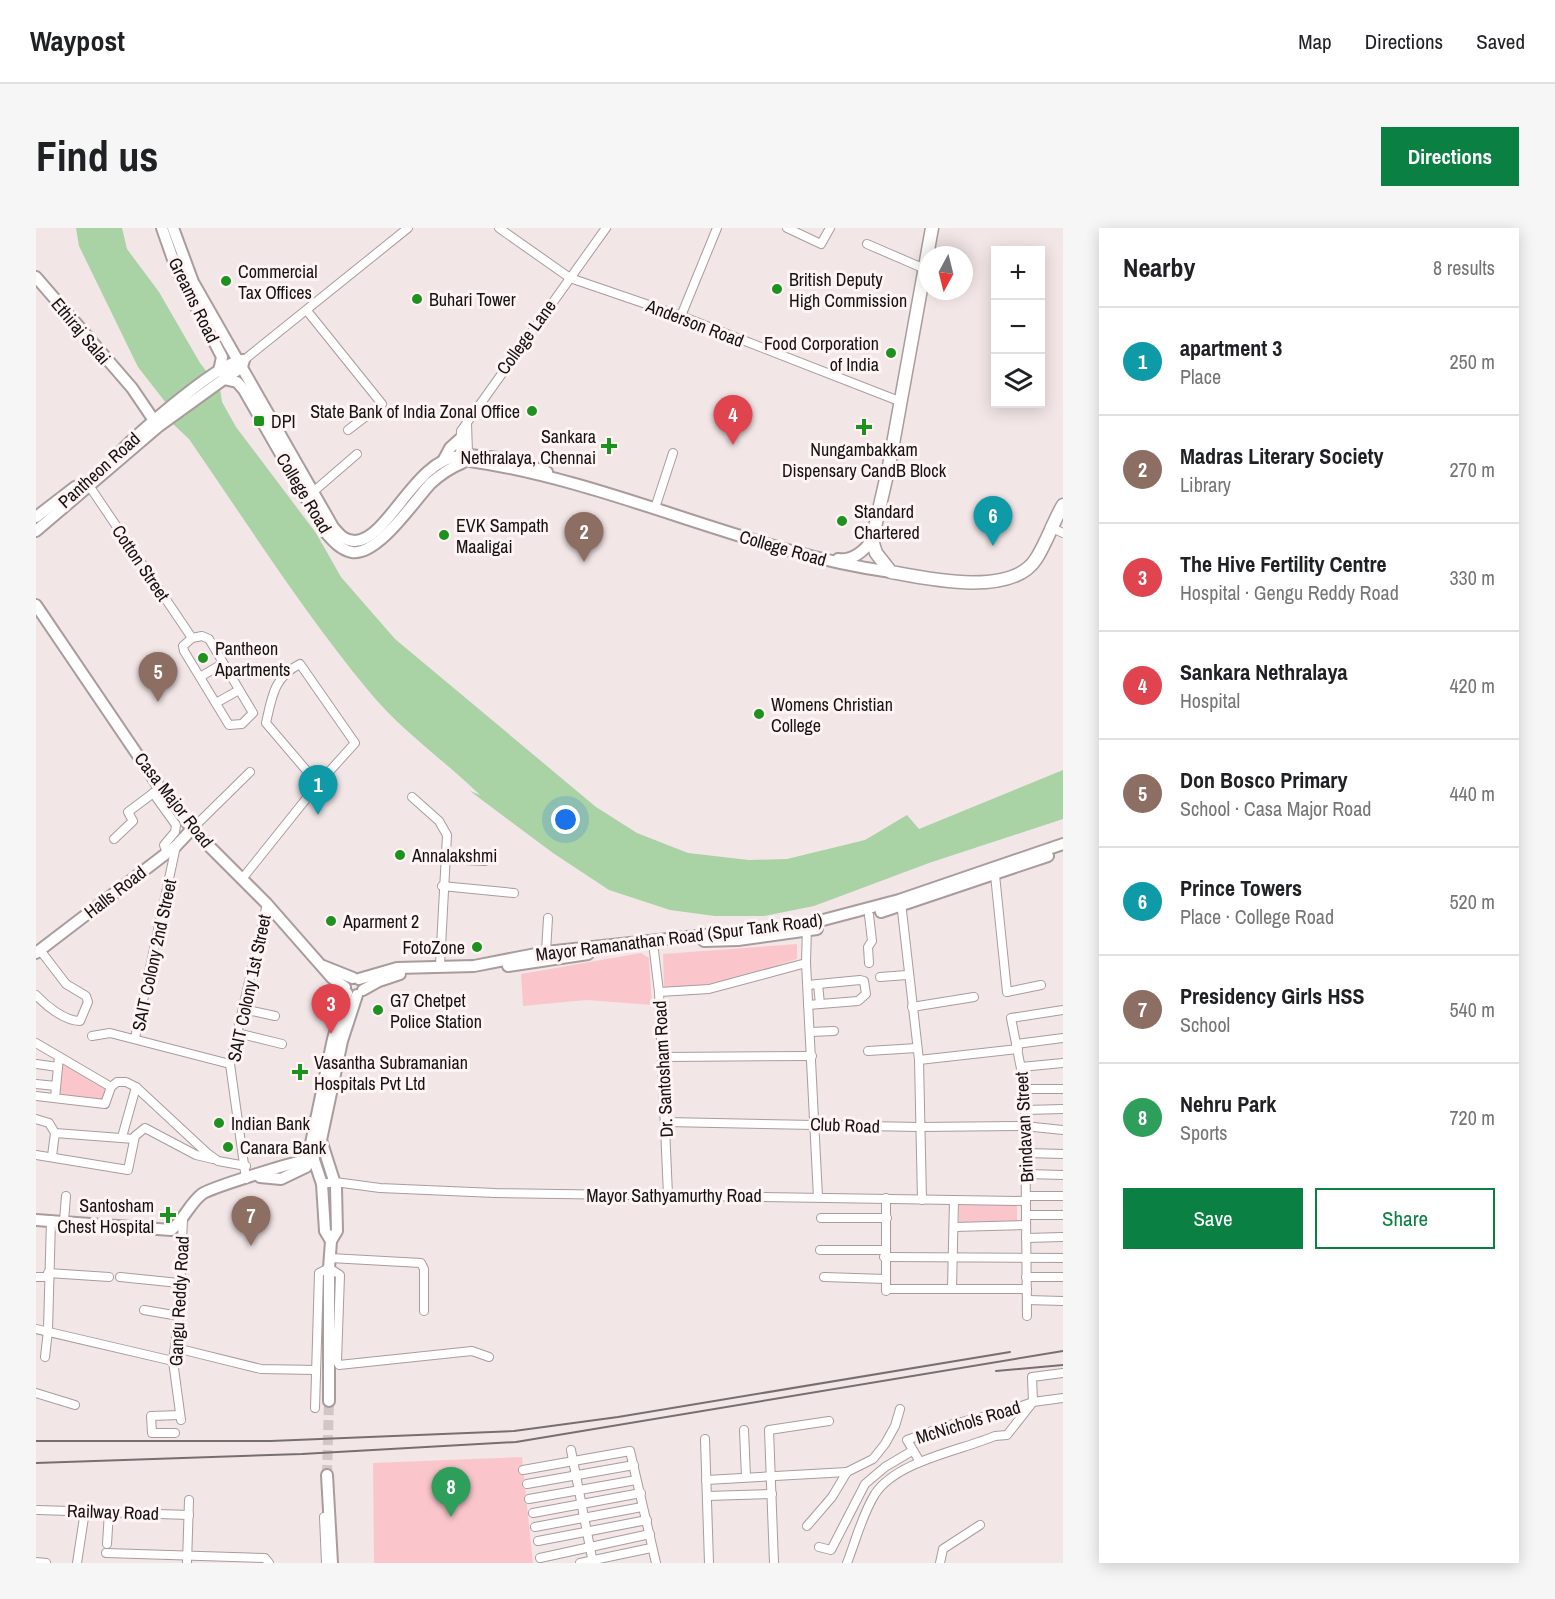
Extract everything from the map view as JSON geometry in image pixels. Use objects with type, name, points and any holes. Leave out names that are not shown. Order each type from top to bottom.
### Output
[{"type":"main road","name":"Greams Road","points":[[162,228],[176,268],[222,357],[218,378]]},
{"type":"main road","name":"Greams Road","points":[[173,228],[193,282],[241,362]]},
{"type":"main road","points":[[929,246],[932,228]]},
{"type":"main road","name":"Ethiraj Salai","points":[[36,277],[156,418]]},
{"type":"main road","points":[[891,572],[876,553],[872,540],[889,466],[919,299]]},
{"type":"main road","points":[[36,531],[85,489],[156,418],[241,362]]},
{"type":"main road","name":"College Road","points":[[241,362],[333,527],[343,538],[353,542],[363,540],[373,533],[422,477],[443,461],[465,457],[508,459],[832,558],[847,560],[865,549],[872,540]]},
{"type":"main road","name":"College Road","points":[[218,378],[237,382],[244,390],[326,533],[339,546],[353,552],[367,550],[380,542],[431,483],[465,457]]},
{"type":"main road","name":"Pantheon Road","points":[[36,525],[85,489],[141,431],[144,421],[156,418]]},
{"type":"main road","points":[[443,461],[450,448],[460,439]]},
{"type":"main road","name":"College Road","points":[[465,457],[584,488],[830,562],[937,581],[1000,582],[1035,561],[1063,505]]},
{"type":"main road","points":[[36,517],[75,487],[85,489]]},
{"type":"main road","points":[[36,536],[87,495],[85,489]]},
{"type":"main road","name":"Casa Major Road","points":[[36,605],[156,790],[267,904],[332,978],[353,992]]},
{"type":"main road","points":[[174,847],[183,835],[183,818]]},
{"type":"main road","name":"Halls Road","points":[[38,951],[195,832]]},
{"type":"main road","name":"Mayor Ramanathan Road (Spur Tank Road)","points":[[353,992],[401,974],[441,970],[476,971],[653,943],[738,940],[807,928],[869,915],[1063,844]]},
{"type":"main road","name":"Mayor Ramanathan Road (Spur Tank Road)","points":[[356,978],[397,968],[474,966],[546,952],[807,928],[901,903],[1063,851]]},
{"type":"main road","points":[[322,966],[356,978]]},
{"type":"main road","points":[[353,992],[348,980],[356,978]]},
{"type":"main road","points":[[329,1401],[329,1263],[332,1242],[337,1231],[335,1182],[321,1140],[356,978]]},
{"type":"main road","points":[[36,1220],[166,1231],[171,1230],[183,1218],[202,1194],[215,1187],[250,1177],[281,1179],[306,1167],[310,1159],[311,1140],[340,1014],[353,992]]},
{"type":"main road","points":[[310,1159],[323,1150]]},
{"type":"main road","points":[[310,1159],[322,1184],[325,1231],[332,1242]]},
{"type":"main road","points":[[327,1474],[332,1563]]},
{"type":"street","points":[[241,362],[308,312],[408,228]]},
{"type":"street","name":"Anderson Road","points":[[499,228],[570,278],[681,316],[899,401]]},
{"type":"street","name":"College Lane","points":[[460,439],[461,431],[511,358],[606,228]]},
{"type":"street","points":[[681,316],[717,228]]},
{"type":"street","points":[[787,228],[821,244],[830,228]]},
{"type":"street","points":[[867,244],[919,266]]},
{"type":"street","points":[[308,312],[382,404],[348,430]]},
{"type":"street","points":[[465,457],[467,423]]},
{"type":"street","points":[[460,439],[465,457]]},
{"type":"street","points":[[656,505],[673,453]]},
{"type":"street","points":[[313,492],[357,454]]},
{"type":"street","name":"Cotton Street","points":[[85,489],[192,638]]},
{"type":"street","points":[[1050,527],[1063,534]]},
{"type":"street","name":"Cotton Street","points":[[192,638],[208,638],[253,713],[242,723],[231,727],[183,649],[192,638]]},
{"type":"street","points":[[200,677],[222,664]]},
{"type":"street","points":[[242,879],[318,784],[355,743],[300,664],[284,672],[271,700],[266,723],[318,784]]},
{"type":"street","points":[[216,704],[239,690]]},
{"type":"street","points":[[195,832],[250,772]]},
{"type":"street","points":[[114,839],[134,821],[128,812],[156,790]]},
{"type":"street","name":"SAIT Colony 2nd Street","points":[[156,790],[176,825],[176,832],[164,845],[174,847],[135,1038],[147,1044],[230,1064]]},
{"type":"street","points":[[412,797],[439,822],[447,835],[442,886],[440,966]]},
{"type":"street","points":[[444,859],[485,861]]},
{"type":"street","points":[[995,874],[1007,992],[1041,985]]},
{"type":"street","points":[[442,886],[514,893]]},
{"type":"street","points":[[901,903],[907,975],[919,1060],[922,1200]]},
{"type":"street","name":"SAIT Colony 1st Street","points":[[250,1177],[246,1166],[230,1064],[267,904]]},
{"type":"street","points":[[869,915],[872,941],[868,947],[869,963]]},
{"type":"street","points":[[546,952],[548,918]]},
{"type":"street","points":[[807,928],[806,963],[818,1197]]},
{"type":"street","name":"Dr. Santosham Road","points":[[653,943],[663,1057],[668,1195]]},
{"type":"street","points":[[36,995],[60,1014],[77,1022],[80,1021],[88,1002],[86,996],[66,984],[38,951]]},
{"type":"street","points":[[659,992],[709,989],[806,963]]},
{"type":"street","points":[[880,977],[907,975]]},
{"type":"street","points":[[808,985],[864,981],[866,994],[858,1001],[808,1005]]},
{"type":"street","points":[[818,984],[820,1004]]},
{"type":"street","points":[[912,1007],[974,997]]},
{"type":"street","points":[[243,1009],[275,1016]]},
{"type":"street","name":"Brindavan Street","points":[[1027,1316],[1025,1089],[1011,1018],[1063,1010]]},
{"type":"street","points":[[810,1032],[834,1031]]},
{"type":"street","points":[[92,1036],[110,1033],[135,1038]]},
{"type":"street","points":[[237,1033],[282,1044]]},
{"type":"street","points":[[919,1060],[1063,1038]]},
{"type":"street","points":[[36,1043],[111,1088]]},
{"type":"street","points":[[868,1051],[917,1048]]},
{"type":"street","points":[[663,1057],[812,1056]]},
{"type":"street","points":[[55,1098],[59,1057]]},
{"type":"street","points":[[1021,1067],[1063,1063]]},
{"type":"street","points":[[36,1064],[58,1067]]},
{"type":"street","points":[[36,1096],[105,1104],[111,1088],[117,1082],[126,1082],[136,1087],[218,1161]]},
{"type":"street","points":[[36,1084],[56,1086]]},
{"type":"street","points":[[122,1137],[136,1087]]},
{"type":"street","points":[[1025,1089],[1063,1089]]},
{"type":"street","points":[[1025,1110],[1063,1109]]},
{"type":"street","points":[[36,1119],[49,1123],[55,1133],[52,1156]]},
{"type":"street","name":"Club Road","points":[[666,1122],[919,1127],[1024,1126],[1063,1130]]},
{"type":"street","points":[[36,1155],[128,1170],[134,1139],[145,1128],[196,1155],[246,1166]]},
{"type":"street","points":[[55,1133],[134,1139]]},
{"type":"street","points":[[1026,1153],[1063,1154]]},
{"type":"street","points":[[1027,1174],[1063,1175]]},
{"type":"street","name":"Mayor Sathyamurthy Road","points":[[322,1184],[335,1182],[380,1188],[495,1193],[922,1200],[1063,1196]]},
{"type":"street","points":[[64,1221],[66,1196]]},
{"type":"street","points":[[886,1198],[886,1291],[1027,1289]]},
{"type":"street","points":[[952,1289],[954,1200]]},
{"type":"street","points":[[1026,1215],[1063,1215]]},
{"type":"street","name":"Gangu Reddy Road","points":[[175,1433],[152,1433],[151,1416],[180,1417],[173,1360],[176,1348],[183,1218]]},
{"type":"street","points":[[821,1218],[887,1218]]},
{"type":"street","points":[[45,1357],[48,1330],[51,1220]]},
{"type":"street","points":[[954,1227],[1026,1225]]},
{"type":"street","points":[[1026,1238],[1063,1237]]},
{"type":"street","points":[[820,1250],[954,1257],[1063,1258]]},
{"type":"street","points":[[329,1263],[340,1275],[337,1361],[339,1365],[472,1351],[489,1357]]},
{"type":"street","points":[[315,1408],[319,1273],[329,1263],[421,1263],[424,1269],[424,1311]]},
{"type":"street","points":[[36,1277],[48,1275],[109,1277]]},
{"type":"street","points":[[120,1277],[179,1282]]},
{"type":"street","points":[[824,1277],[886,1280]]},
{"type":"street","points":[[1026,1277],[1063,1277]]},
{"type":"street","points":[[1027,1300],[1063,1301]]},
{"type":"street","points":[[144,1310],[178,1316]]},
{"type":"street","points":[[36,1329],[173,1360]]},
{"type":"street","points":[[176,1348],[261,1369],[316,1370]]},
{"type":"street","name":"McNichols Road","points":[[920,1462],[907,1440],[949,1425],[1007,1411],[1033,1402],[1032,1377],[1063,1373]]},
{"type":"street","points":[[36,1393],[75,1405]]},
{"type":"street","points":[[847,1563],[867,1510],[879,1489],[920,1462],[995,1436],[1007,1436],[1033,1402],[1063,1398]]},
{"type":"street","points":[[706,1479],[847,1472],[873,1459],[895,1426],[900,1409]]},
{"type":"street","points":[[774,1563],[769,1430],[829,1421]]},
{"type":"street","points":[[744,1430],[746,1477]]},
{"type":"street","points":[[705,1439],[709,1563]]},
{"type":"street","points":[[571,1450],[593,1562]]},
{"type":"street","points":[[523,1470],[630,1451],[656,1563]]},
{"type":"street","points":[[819,1547],[831,1550],[865,1484],[885,1467],[912,1451]]},
{"type":"street","points":[[527,1484],[634,1465]]},
{"type":"street","points":[[807,1526],[832,1497],[847,1472]]},
{"type":"street","points":[[529,1498],[636,1480]]},
{"type":"street","points":[[533,1513],[641,1493]]},
{"type":"street","points":[[706,1496],[772,1494]]},
{"type":"street","points":[[187,1560],[189,1500]]},
{"type":"street","points":[[324,1506],[326,1563]]},
{"type":"street","points":[[535,1527],[642,1507]]},
{"type":"street","name":"Railway Road","points":[[38,1510],[189,1515]]},
{"type":"street","points":[[77,1563],[85,1511]]},
{"type":"street","points":[[107,1544],[109,1512]]},
{"type":"street","points":[[538,1541],[647,1520]]},
{"type":"street","points":[[940,1563],[943,1549],[980,1525]]},
{"type":"street","points":[[540,1558],[650,1534]]},
{"type":"street","points":[[580,1563],[651,1548]]},
{"type":"street","points":[[105,1553],[187,1560],[265,1558],[269,1563]]},
{"type":"street","points":[[36,1562],[46,1563]]},
{"type":"shaded area","points":[[76,228],[122,228],[127,249],[159,292],[200,363],[220,389],[222,402],[236,427],[316,533],[341,577],[395,639],[596,807],[637,833],[688,853],[749,860],[787,859],[865,840],[907,815],[919,829],[1063,770],[1063,819],[929,863],[814,906],[764,916],[715,916],[670,910],[609,890],[553,853],[470,791],[480,795],[408,731],[367,689],[297,597],[189,439],[173,424],[166,403],[138,367],[79,246]]},
{"type":"shaded area","points":[[797,944],[797,959],[705,988],[664,989],[663,954]]},
{"type":"shaded area","points":[[641,953],[649,958],[652,1005],[587,1000],[523,1006],[521,974]]},
{"type":"shaded area","points":[[59,1062],[106,1088],[103,1104],[55,1097]]},
{"type":"shaded area","points":[[959,1204],[1017,1204],[1017,1226],[959,1227]]},
{"type":"shaded area","points":[[522,1457],[533,1563],[374,1563],[373,1463]]},
{"type":"tunnel","points":[[327,1475],[329,1401]]},
{"type":"railway","points":[[36,1463],[302,1454],[516,1442],[1063,1351]]},
{"type":"railway","points":[[36,1441],[271,1441],[514,1431],[618,1417],[1010,1352]]},
{"type":"railway","points":[[996,1371],[1063,1365]]},
{"type":"place","name":"Commercial Tax Offices","points":[[226,281]]},
{"type":"place","name":"British Deputy High Commission","points":[[777,289]]},
{"type":"place","name":"Buhari Tower","points":[[417,299]]},
{"type":"place","name":"Food Corporation of India","points":[[891,353]]},
{"type":"place","name":"State Bank of India Zonal Office","points":[[532,411]]},
{"type":"place","name":"DPI","points":[[259,421]]},
{"type":"place","name":"Nungambakkam Dispensary CandB Block","points":[[864,427]]},
{"type":"place","name":"Sankara Nethralaya","points":[[733,445]]},
{"type":"place","name":"Sankara Nethralaya, Chennai","points":[[609,446]]},
{"type":"place","name":"Standard Chartered","points":[[842,521]]},
{"type":"place","name":"EVK Sampath Maaligai","points":[[444,535]]},
{"type":"place","name":"Prince Towers","points":[[993,546]]},
{"type":"place","name":"Madras Literary Society","points":[[584,562]]},
{"type":"place","name":"Pantheon Apartments","points":[[203,658]]},
{"type":"place","name":"Don Bosco Primary","points":[[158,702]]},
{"type":"place","name":"Womens Christian College","points":[[759,714]]},
{"type":"place","name":"apartment 3","points":[[318,815]]},
{"type":"place","name":"Annalakshmi","points":[[400,855]]},
{"type":"place","name":"Aparment 2","points":[[331,921]]},
{"type":"place","name":"FotoZone","points":[[477,947]]},
{"type":"place","name":"G7 Chetpet Police Station","points":[[378,1010]]},
{"type":"place","name":"The Hive Fertility Centre","points":[[331,1034]]},
{"type":"place","name":"Vasantha Subramanian Hospitals Pvt Ltd","points":[[300,1072]]},
{"type":"place","name":"Indian Bank","points":[[219,1123]]},
{"type":"place","name":"Canara Bank","points":[[228,1147]]},
{"type":"place","name":"Santosham Chest Hospital","points":[[168,1215]]},
{"type":"place","name":"Presidency Girls HSS","points":[[251,1246]]},
{"type":"place","name":"Nehru Park","points":[[451,1517]]}]
